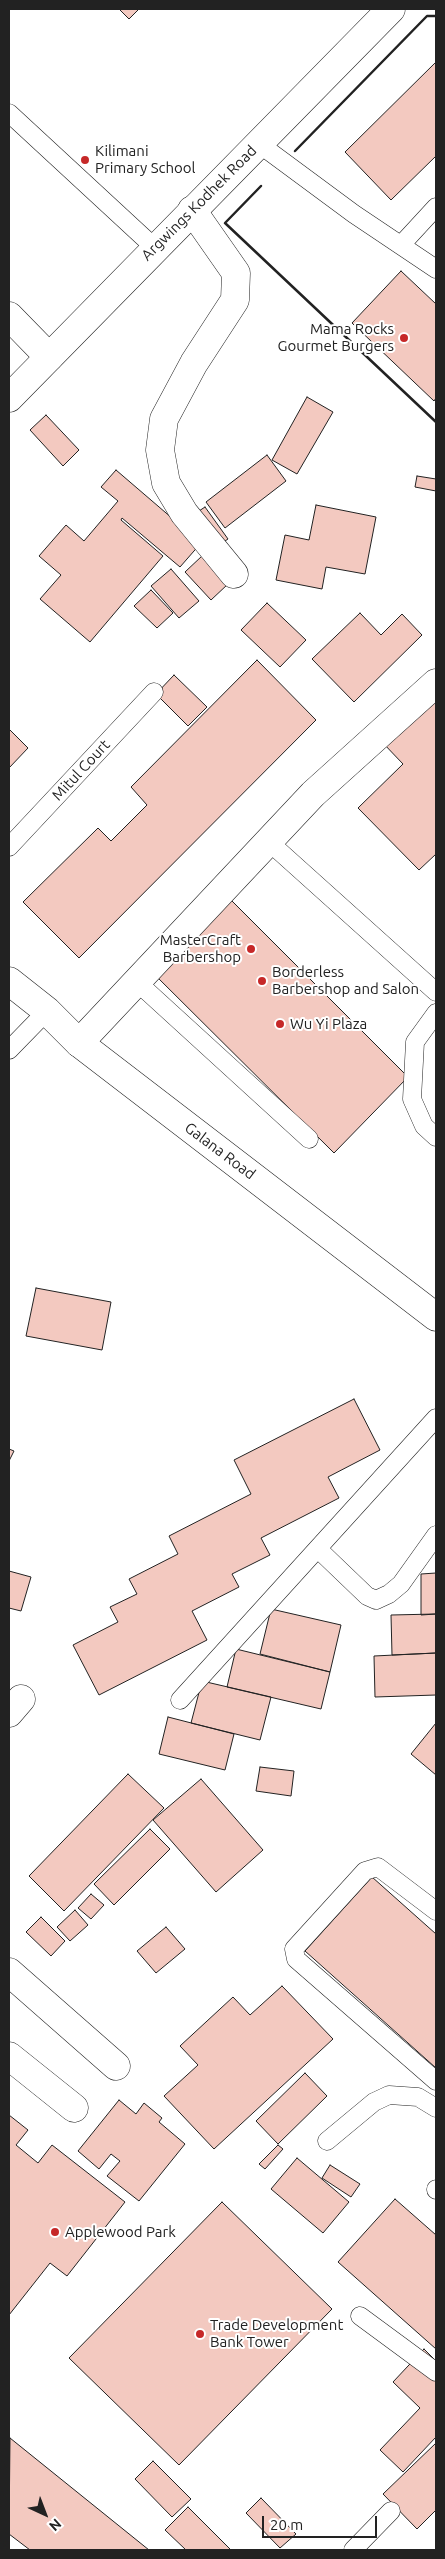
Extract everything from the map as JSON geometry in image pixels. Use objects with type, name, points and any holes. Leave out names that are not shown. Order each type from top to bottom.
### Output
[{"type":"street","name":"Argwings Kodhek Road","points":[[9,398],[391,9]]},
{"type":"street","points":[[192,210],[236,273],[235,300],[194,363],[164,419],[160,450],[166,483],[184,512],[234,574]]},
{"type":"street","points":[[9,316],[49,357]]},
{"type":"street","points":[[79,1042],[313,794],[436,683]]},
{"type":"street","name":"Galana Road","points":[[9,981],[47,1010],[79,1042],[436,1317]]},
{"type":"street","points":[[9,1972],[116,2066]]},
{"type":"street","points":[[9,2056],[74,2108]]},
{"type":"lane","points":[[9,113],[155,248]]},
{"type":"lane","points":[[258,143],[354,214],[436,270]]},
{"type":"lane","points":[[400,245],[436,207]]},
{"type":"lane","name":"Mitul Court","points":[[9,847],[154,692]]},
{"type":"lane","points":[[268,841],[436,992]]},
{"type":"lane","points":[[137,982],[309,1139]]},
{"type":"lane","points":[[9,1050],[47,1010]]},
{"type":"lane","points":[[436,1012],[415,1042],[412,1099],[424,1126],[436,1137]]},
{"type":"lane","points":[[180,1700],[436,1420]]},
{"type":"lane","points":[[318,1549],[367,1596],[376,1600],[389,1594],[401,1584],[436,1535]]},
{"type":"lane","points":[[436,1911],[378,1867],[364,1871],[294,1949],[296,1960],[436,2081]]},
{"type":"lane","points":[[327,2141],[374,2102],[389,2095],[418,2097],[436,2108]]},
{"type":"lane","points":[[360,2316],[436,2372]]},
{"type":"lane","points":[[353,2550],[391,2511]]},
{"type":"building","points":[[119,9],[139,9],[129,19]]},
{"type":"building","points":[[436,62],[436,156],[391,200],[345,152]]},
{"type":"building","points":[[401,271],[436,304],[436,398],[434,401],[352,323]]},
{"type":"building","points":[[307,397],[333,412],[297,474],[272,460]]},
{"type":"building","points":[[46,415],[79,450],[63,466],[30,430]]},
{"type":"building","points":[[267,455],[286,481],[225,528],[206,502]]},
{"type":"building","points":[[116,470],[201,543],[180,567],[122,518],[121,520],[163,556],[90,642],[40,599],[61,575],[39,556],[66,525],[84,541],[118,501],[101,487]]},
{"type":"building","points":[[417,476],[436,479],[436,491],[415,487]]},
{"type":"building","points":[[316,505],[376,517],[365,574],[326,567],[322,589],[276,580],[285,535],[309,540]]},
{"type":"building","points":[[205,507],[228,539],[216,547],[193,515]]},
{"type":"building","points":[[202,556],[228,584],[211,600],[185,572]]},
{"type":"building","points":[[171,569],[199,601],[179,618],[151,586]]},
{"type":"building","points":[[151,590],[173,613],[157,628],[134,606]]},
{"type":"building","points":[[267,603],[306,640],[280,667],[241,630]]},
{"type":"building","points":[[360,613],[381,635],[402,614],[422,635],[354,702],[312,659]]},
{"type":"building","points":[[257,660],[316,720],[79,958],[23,902],[98,828],[111,841],[147,805],[131,787]]},
{"type":"building","points":[[174,675],[207,707],[188,726],[156,694]]},
{"type":"building","points":[[436,689],[436,854],[419,870],[358,808],[403,764],[382,742]]},
{"type":"building","points":[[9,729],[28,748],[9,768]]},
{"type":"building","name":"Wu Yi Plaza","points":[[226,895],[408,1077],[334,1153],[151,971]]},
{"type":"building","points":[[36,1288],[111,1302],[102,1350],[26,1336]]},
{"type":"building","points":[[354,1399],[380,1450],[328,1477],[339,1498],[261,1538],[270,1555],[232,1574],[239,1587],[192,1611],[207,1640],[99,1695],[73,1645],[118,1622],[110,1607],[137,1594],[129,1579],[178,1554],[169,1536],[251,1494],[234,1460]]},
{"type":"building","points":[[9,1449],[14,1451],[9,1461]]},
{"type":"building","points":[[9,1571],[31,1577],[21,1611],[9,1608]]},
{"type":"building","points":[[436,1573],[436,1614],[421,1615],[421,1574]]},
{"type":"building","points":[[271,1609],[341,1625],[330,1672],[260,1654]]},
{"type":"building","points":[[436,1614],[436,1653],[392,1655],[391,1615]]},
{"type":"building","points":[[236,1649],[330,1672],[321,1709],[227,1687]]},
{"type":"building","points":[[436,1653],[436,1695],[375,1697],[374,1656]]},
{"type":"building","points":[[202,1681],[271,1697],[260,1740],[191,1723]]},
{"type":"building","points":[[168,1717],[234,1734],[225,1770],[159,1754]]},
{"type":"building","points":[[436,1723],[436,1775],[411,1754]]},
{"type":"building","points":[[260,1767],[294,1771],[291,1796],[256,1791]]},
{"type":"building","points":[[128,1774],[164,1808],[64,1911],[29,1876]]},
{"type":"building","points":[[201,1779],[263,1850],[216,1892],[153,1820]]},
{"type":"building","points":[[150,1829],[170,1849],[114,1905],[94,1884]]},
{"type":"building","points":[[372,1877],[436,1934],[436,2068],[305,1951]]},
{"type":"building","points":[[91,1894],[104,1905],[91,1919],[78,1908]]},
{"type":"building","points":[[75,1910],[88,1925],[70,1941],[57,1927]]},
{"type":"building","points":[[41,1917],[65,1941],[51,1956],[26,1932]]},
{"type":"building","points":[[166,1927],[185,1949],[156,1973],[137,1951]]},
{"type":"building","points":[[282,1986],[333,2039],[214,2149],[164,2096],[198,2065],[180,2046],[233,1997],[250,2015]]},
{"type":"building","points":[[305,2073],[327,2096],[278,2144],[256,2121]]},
{"type":"building","points":[[119,2100],[136,2114],[144,2103],[162,2118],[159,2122],[185,2144],[139,2201],[107,2176],[120,2161],[111,2154],[99,2169],[78,2151]]},
{"type":"building","name":"Applewood Park","points":[[9,2115],[28,2130],[16,2145],[38,2163],[52,2145],[125,2202],[67,2276],[50,2263],[9,2315]]},
{"type":"building","points":[[278,2145],[283,2149],[265,2169],[259,2164]]},
{"type":"building","points":[[297,2158],[349,2202],[323,2233],[271,2189]]},
{"type":"building","points":[[330,2165],[360,2184],[351,2197],[322,2178]]},
{"type":"building","points":[[395,2199],[436,2235],[436,2349],[338,2262]]},
{"type":"building","name":"Trade Development Bank Tower","points":[[222,2202],[332,2309],[179,2465],[69,2358]]},
{"type":"building","points":[[424,2349],[436,2361],[436,2437],[403,2472],[380,2450],[420,2408],[393,2382]]},
{"type":"building","points":[[10,2438],[149,2550],[30,2550],[9,2534]]},
{"type":"building","points":[[436,2443],[436,2510],[417,2529],[383,2494]]},
{"type":"building","points":[[153,2461],[191,2499],[172,2517],[135,2479]]},
{"type":"building","points":[[261,2498],[296,2534],[280,2548],[246,2513]]},
{"type":"building","points":[[188,2507],[231,2550],[186,2550],[165,2530]]},
{"type":"wall","points":[[295,151],[427,16],[436,16]]},
{"type":"wall","points":[[261,186],[225,223],[436,422]]},
{"type":"place","name":"Kilimani Primary School","points":[[85,160]]},
{"type":"place","name":"Mama Rocks Gourmet Burgers","points":[[404,338]]},
{"type":"place","name":"MasterCraft Barbershop","points":[[251,949]]},
{"type":"place","name":"Borderless Barbershop and Salon","points":[[262,981]]},
{"type":"place","name":"Wu Yi Plaza","points":[[280,1024]]},
{"type":"place","name":"Applewood Park","points":[[55,2232]]},
{"type":"place","name":"Trade Development Bank Tower","points":[[200,2334]]}]
